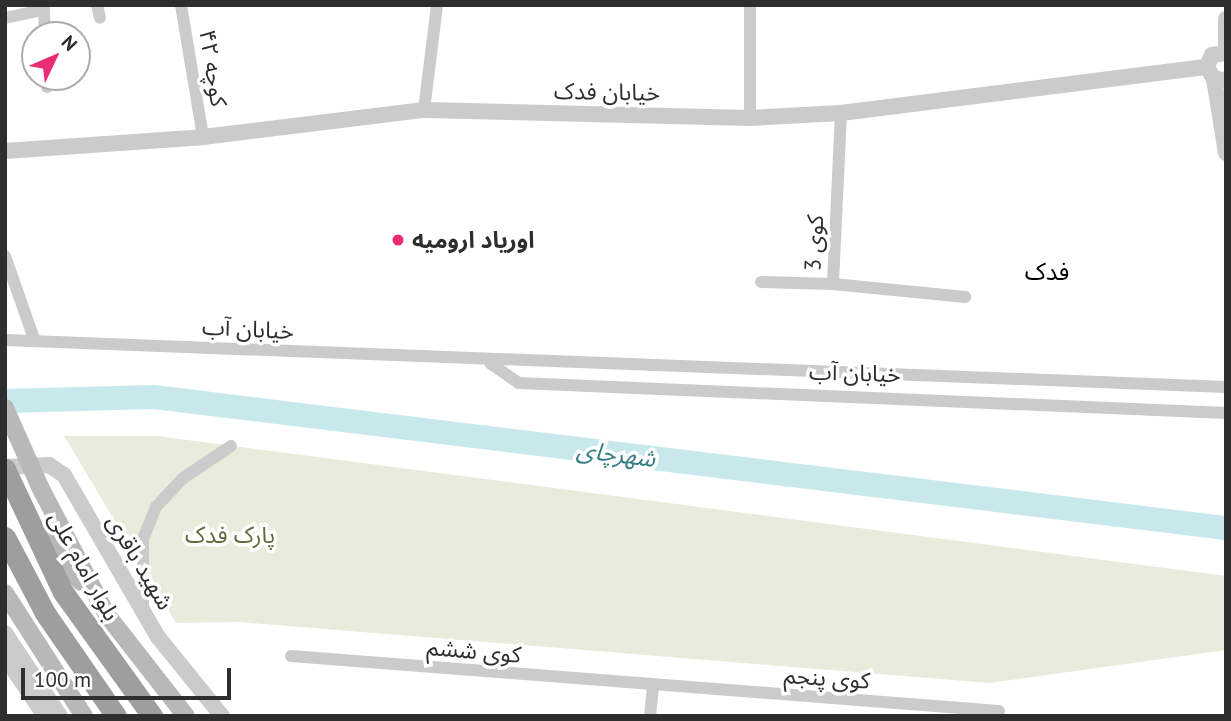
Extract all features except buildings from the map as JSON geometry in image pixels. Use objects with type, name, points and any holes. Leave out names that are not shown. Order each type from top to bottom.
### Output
[{"type":"highway","name":"بلوار امام علی","points":[[8,475],[63,592],[152,716]]},
{"type":"highway","points":[[5,537],[44,613],[116,716]]},
{"type":"main road","points":[[5,408],[40,487],[107,615]]},
{"type":"main road","points":[[24,512],[186,716]]},
{"type":"main road","points":[[5,593],[84,716]]},
{"type":"street","name":"کوچه ۴۲","points":[[181,5],[203,137]]},
{"type":"street","points":[[424,110],[437,5]]},
{"type":"street","points":[[750,5],[750,118]]},
{"type":"street","points":[[5,18],[44,8]]},
{"type":"street","points":[[1226,19],[1226,53],[1212,55],[1226,153]]},
{"type":"street","name":"خیابان فدک","points":[[5,151],[203,137],[424,110],[750,118],[841,113],[1216,75]]},
{"type":"street","name":"کوی 3","points":[[841,113],[833,284],[965,297]]},
{"type":"street","points":[[5,256],[34,340]]},
{"type":"street","points":[[761,282],[833,284]]},
{"type":"street","name":"خیابان آب","points":[[5,340],[489,363],[1226,387]]},
{"type":"street","name":"خیابان آب","points":[[489,363],[519,383],[1226,413]]},
{"type":"street","points":[[144,611],[143,539],[156,507],[182,479],[230,446]]},
{"type":"street","name":"شهید باقری","points":[[8,475],[49,466],[64,475],[144,611],[222,716]]},
{"type":"street","points":[[5,634],[60,716]]},
{"type":"street","name":"کوی ششم","points":[[291,656],[653,687]]},
{"type":"street","points":[[5,657],[45,716]]},
{"type":"street","points":[[650,716],[653,687]]},
{"type":"street","name":"کوی پنجم","points":[[653,687],[999,711]]},
{"type":"green space","name":"پارک فدک","points":[[64,436],[157,436],[1226,576],[1226,650],[990,683],[239,622],[176,623]]},
{"type":"waterway","name":"شهرچای","points":[[5,401],[154,397],[1226,528]]},
{"type":"place","name":"اوریاد ارومیه","points":[[398,240]]},
{"type":"district","name":"فدک","points":[[1047,272]]}]
